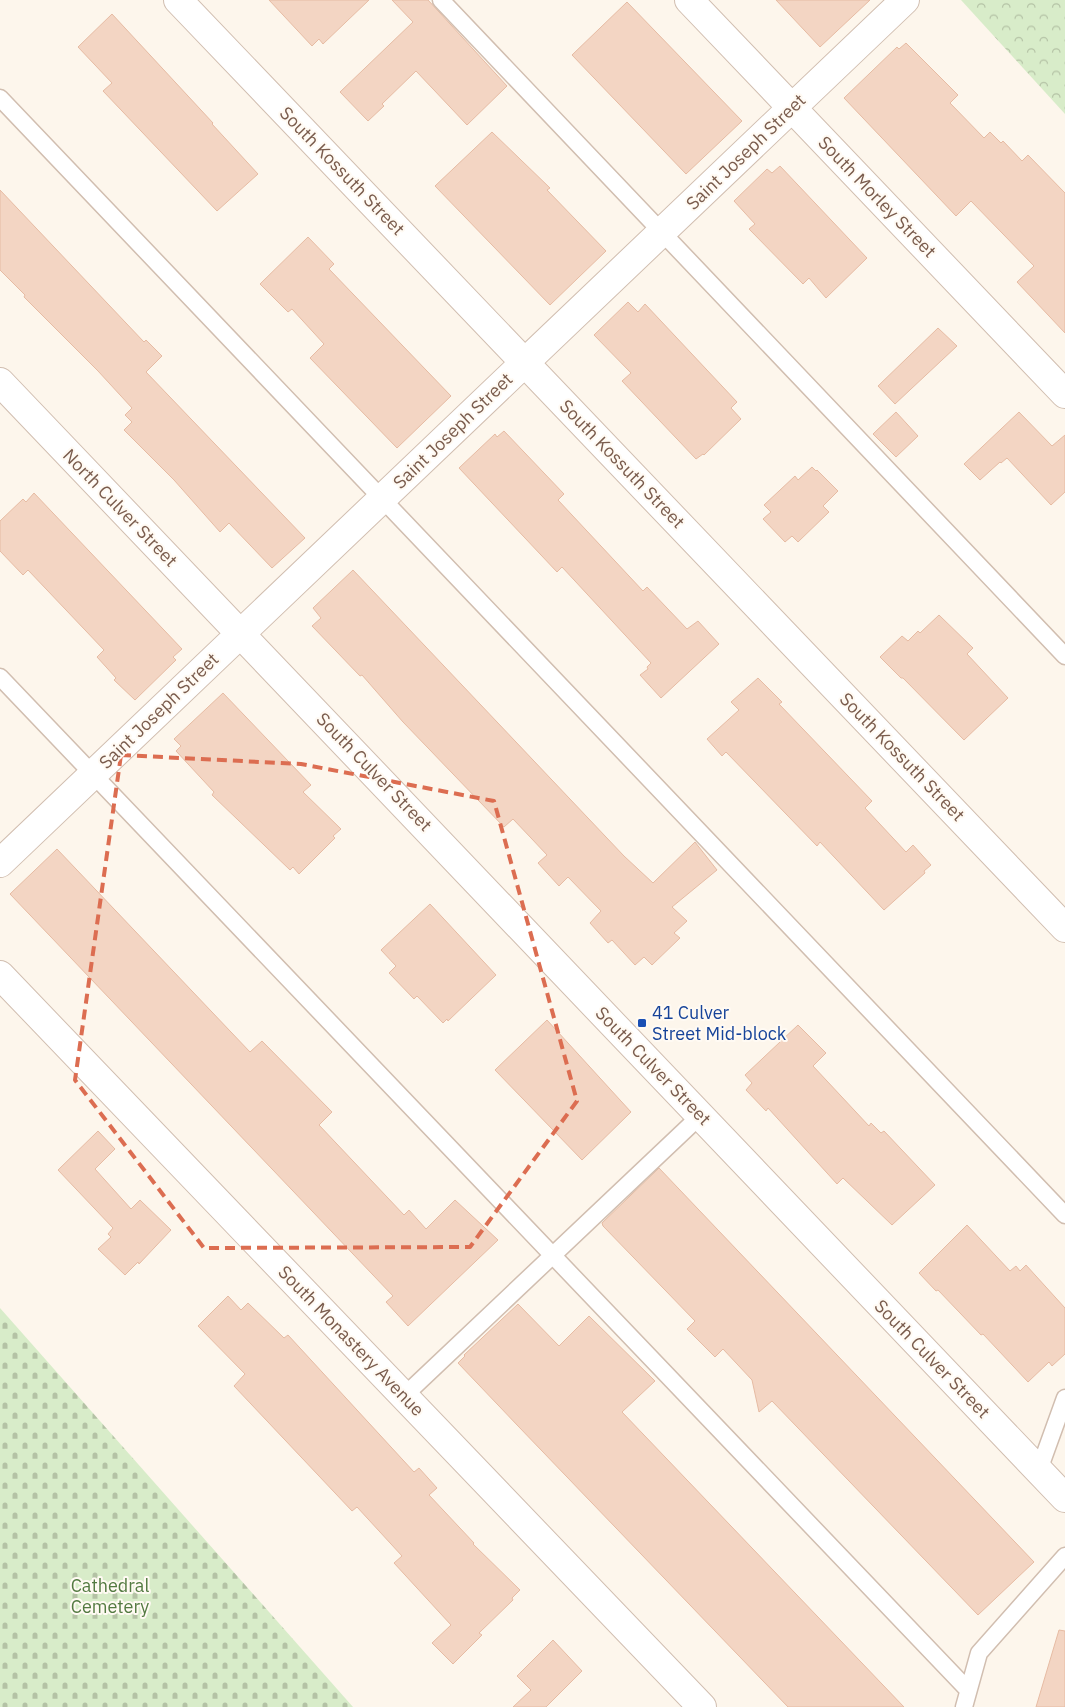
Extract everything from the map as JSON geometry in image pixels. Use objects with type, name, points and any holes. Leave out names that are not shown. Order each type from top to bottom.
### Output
[{"type":"street","name":"South Kossuth Street","points":[[178,0],[1065,928]]},
{"type":"street","name":"South Morley Street","points":[[688,0],[1065,394]]},
{"type":"street","name":"Saint Joseph Street","points":[[0,863],[905,0]]},
{"type":"street","name":"North Culver Street","points":[[0,382],[241,633]]},
{"type":"street","name":"South Culver Street","points":[[241,633],[1065,1498]]},
{"type":"street","name":"South Monastery Avenue","points":[[0,975],[702,1707]]},
{"type":"lane","points":[[441,0],[1065,656]]},
{"type":"lane","points":[[0,98],[1065,1215]]},
{"type":"lane","points":[[0,677],[968,1690]]},
{"type":"lane","points":[[404,1396],[701,1116]]},
{"type":"lane","points":[[1039,1470],[1065,1398]]},
{"type":"lane","points":[[964,1707],[979,1653],[1065,1556]]},
{"type":"highlighted area","points":[[121,755],[301,764],[494,801],[577,1101],[470,1247],[204,1248],[75,1080]]},
{"type":"green space","points":[[961,0],[1065,0],[1065,114]]},
{"type":"green space","name":"Cathedral Cemetery","points":[[0,1308],[353,1707],[0,1707]]},
{"type":"building","points":[[269,0],[369,0],[323,44],[319,39],[312,46]]},
{"type":"building","points":[[392,0],[428,0],[507,86],[467,125],[416,71],[382,104],[384,106],[368,121],[340,92],[413,22]]},
{"type":"building","points":[[776,0],[870,0],[820,47]]},
{"type":"building","points":[[627,2],[742,121],[686,174],[572,55]]},
{"type":"building","points":[[112,14],[258,174],[217,211],[103,91],[112,83],[78,47]]},
{"type":"building","points":[[906,43],[958,95],[950,103],[984,138],[990,132],[1001,143],[1003,141],[1022,161],[1028,155],[1065,193],[1065,333],[1017,282],[1034,266],[971,201],[956,216],[844,98],[897,47],[899,49]]},
{"type":"building","points":[[492,132],[550,188],[547,190],[606,251],[550,305],[435,186]]},
{"type":"building","points":[[780,166],[867,258],[826,298],[809,278],[803,284],[749,229],[755,224],[734,201],[767,169],[772,173]]},
{"type":"building","points":[[0,190],[144,342],[146,340],[162,356],[146,372],[305,538],[272,568],[229,523],[220,532],[174,480],[124,430],[132,422],[125,415],[132,408],[0,270]]},
{"type":"building","points":[[308,237],[334,264],[329,269],[451,396],[397,448],[310,358],[324,344],[292,309],[288,312],[260,284]]},
{"type":"building","points":[[628,302],[638,312],[645,304],[737,402],[731,408],[741,419],[704,455],[696,459],[622,381],[631,373],[594,335]]},
{"type":"building","points":[[938,328],[957,346],[895,404],[878,386]]},
{"type":"building","points":[[896,412],[918,436],[896,457],[873,434]]},
{"type":"building","points":[[1019,412],[1052,446],[1065,435],[1065,492],[1051,505],[1007,458],[980,480],[964,464]]},
{"type":"building","points":[[504,431],[564,494],[558,500],[643,591],[647,587],[687,629],[698,621],[719,644],[661,698],[640,675],[648,669],[647,667],[651,663],[562,567],[557,572],[459,468],[495,434],[497,437]]},
{"type":"building","points":[[812,467],[838,491],[823,506],[829,512],[798,542],[792,536],[785,542],[763,519],[771,512],[764,505],[795,476],[798,480]]},
{"type":"building","points":[[34,493],[182,649],[173,657],[176,660],[135,700],[114,680],[116,678],[97,657],[104,650],[28,570],[23,575],[0,551],[0,521],[23,499],[26,502]]},
{"type":"building","points":[[353,570],[624,856],[653,883],[695,842],[717,870],[672,907],[687,921],[674,933],[680,938],[652,965],[644,957],[635,965],[612,940],[608,943],[590,923],[601,911],[568,877],[559,886],[538,863],[547,855],[513,819],[504,827],[403,722],[362,675],[360,676],[312,626],[321,618],[313,608]]},
{"type":"building","points":[[939,615],[973,648],[967,654],[1008,698],[964,740],[880,657],[902,636],[908,641],[918,631],[920,633]]},
{"type":"building","points":[[758,678],[782,702],[779,704],[872,801],[865,808],[906,852],[913,845],[931,865],[924,871],[925,873],[884,910],[820,842],[817,846],[726,752],[722,756],[707,739],[739,710],[731,702]]},
{"type":"building","points":[[223,693],[311,785],[303,792],[341,829],[333,836],[335,838],[299,874],[293,867],[290,870],[212,795],[214,792],[176,751],[181,746],[174,739]]},
{"type":"building","points":[[57,849],[250,1052],[262,1041],[332,1112],[319,1125],[404,1215],[409,1210],[426,1229],[455,1200],[498,1240],[408,1326],[386,1302],[393,1296],[10,894]]},
{"type":"building","points":[[430,904],[496,975],[448,1021],[447,1019],[443,1023],[417,996],[414,999],[389,973],[396,966],[381,950]]},
{"type":"building","points":[[547,1020],[631,1112],[582,1160],[495,1070]]},
{"type":"building","points":[[798,1025],[826,1053],[813,1066],[869,1126],[871,1123],[881,1133],[884,1131],[935,1185],[892,1225],[843,1178],[837,1184],[768,1108],[766,1111],[746,1090],[752,1083],[745,1075]]},
{"type":"building","points":[[98,1131],[115,1149],[95,1169],[131,1209],[140,1200],[171,1230],[139,1264],[138,1262],[125,1275],[98,1249],[111,1237],[108,1234],[113,1228],[58,1170]]},
{"type":"building","points":[[659,1168],[1034,1562],[978,1615],[772,1401],[759,1412],[752,1380],[723,1349],[715,1357],[687,1329],[695,1321],[603,1226],[602,1223]]},
{"type":"building","points":[[967,1225],[1010,1271],[1016,1266],[1020,1271],[1026,1265],[1065,1308],[1065,1354],[1052,1366],[1049,1362],[1028,1382],[983,1334],[981,1335],[919,1273]]},
{"type":"building","points":[[228,1296],[241,1310],[248,1303],[284,1338],[288,1335],[414,1472],[419,1468],[437,1488],[429,1495],[473,1544],[520,1590],[512,1598],[513,1600],[479,1633],[482,1635],[453,1664],[432,1643],[451,1625],[394,1563],[402,1556],[357,1507],[352,1511],[234,1386],[245,1374],[198,1326]]},
{"type":"building","points":[[518,1304],[559,1346],[589,1316],[655,1381],[622,1412],[904,1707],[788,1707],[518,1426],[458,1363]]},
{"type":"building","points":[[1059,1630],[1065,1631],[1065,1707],[1036,1707]]},
{"type":"building","points":[[553,1640],[582,1671],[546,1707],[513,1707],[531,1690],[517,1676]]},
{"type":"place","name":"41 Culver Street Mid-block","points":[[642,1023]]}]
